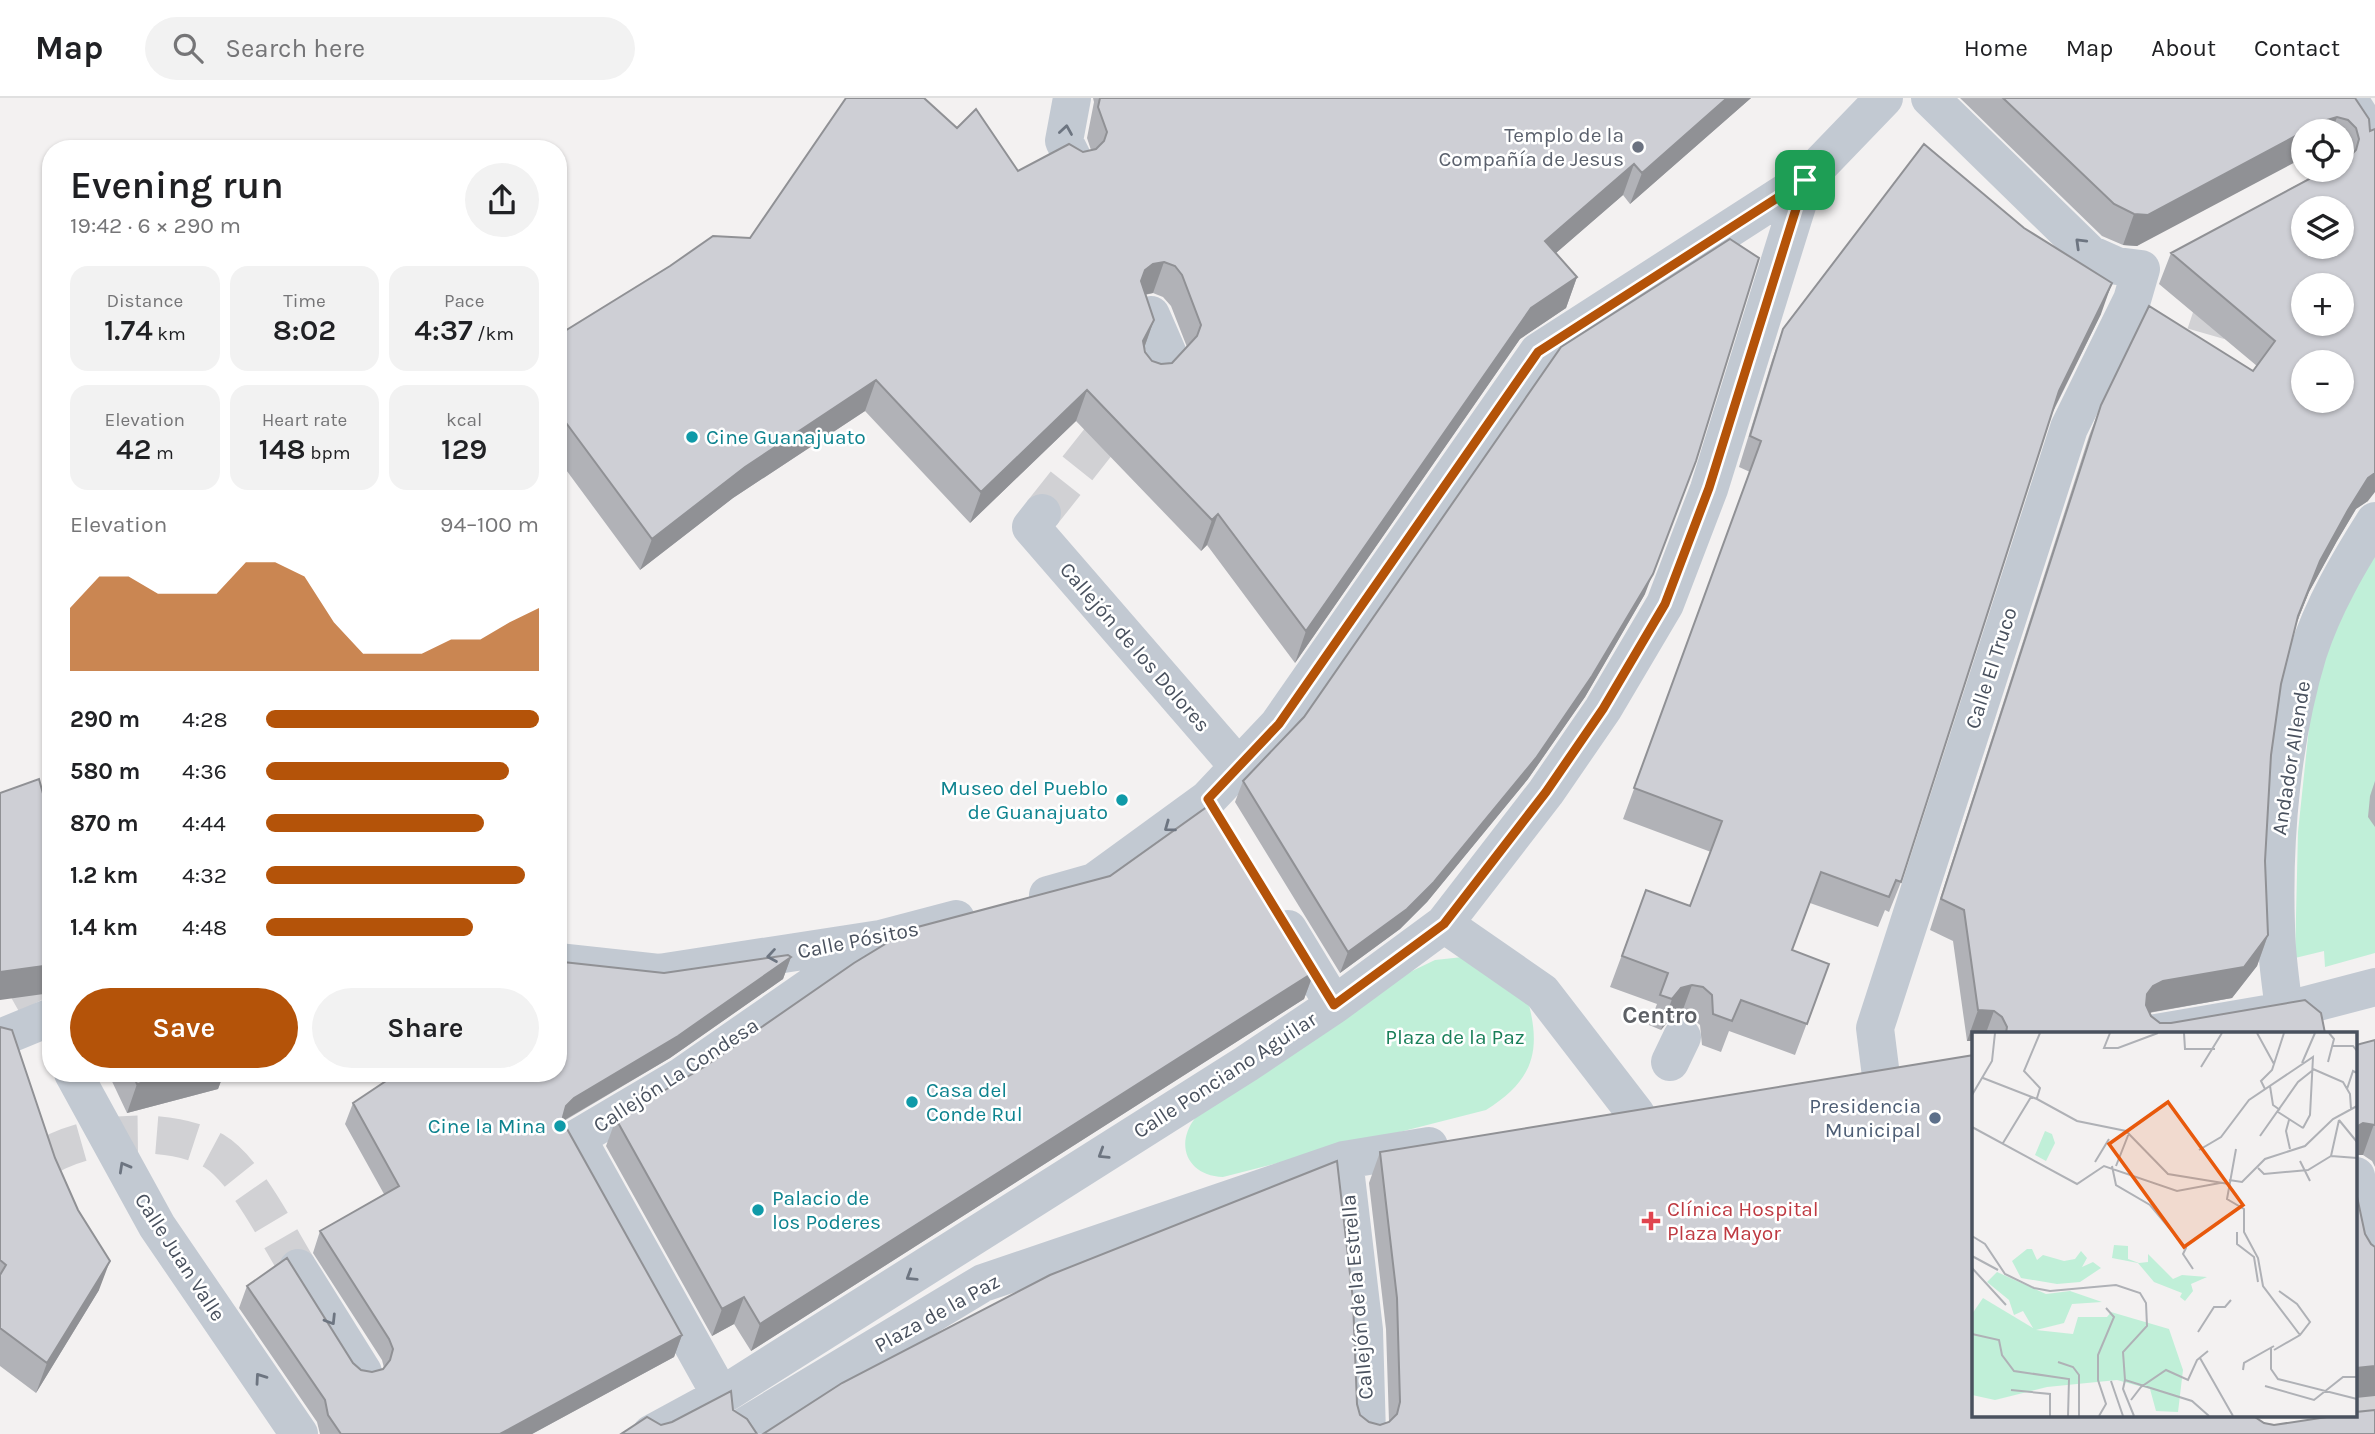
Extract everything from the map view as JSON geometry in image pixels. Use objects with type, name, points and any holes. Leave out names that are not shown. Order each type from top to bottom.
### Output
[{"type":"street","points":[[1072,98],[1064,141],[1074,161]]},
{"type":"street","points":[[1805,180],[1884,98]]},
{"type":"street","points":[[1930,98],[2090,254],[2118,266],[2141,269],[2176,251]]},
{"type":"street","points":[[2348,98],[2369,131],[2368,142]]},
{"type":"street","name":"Calle Pósitos","points":[[567,963],[659,974],[880,939],[1094,883],[1208,799],[1279,724],[1538,352],[1805,180]]},
{"type":"street","name":"Calle Ponciano Aguilar","points":[[651,1434],[721,1396],[1334,1005],[1444,924],[1546,792],[1603,709],[1665,604],[1709,488],[1805,180]]},
{"type":"street","name":"Calle El Truco","points":[[1881,1076],[1875,1028],[2069,428],[2132,300],[2141,269]]},
{"type":"street","name":"Callejón de los Dolores","points":[[1036,520],[1238,766]]},
{"type":"street","name":"Andador Allende","points":[[2308,1015],[2276,927],[2278,829],[2290,737],[2308,653],[2337,584],[2375,520]]},
{"type":"street","points":[[1208,799],[1229,834]]},
{"type":"street","points":[[1272,904],[1334,1005]]},
{"type":"street","points":[[1444,924],[1542,992],[1618,1116],[1676,1108]]},
{"type":"street","name":"Callejón La Condesa","points":[[721,1396],[577,1138],[682,1076],[880,939]]},
{"type":"street","points":[[2164,1032],[2308,1015],[2375,987]]},
{"type":"street","points":[[0,1038],[42,1018]]},
{"type":"street","points":[[1843,1082],[1920,1070]]},
{"type":"street","name":"Calle Juan Valle","points":[[78,1082],[158,1226],[299,1434]]},
{"type":"street","name":"Plaza de la Paz","points":[[740,1429],[983,1283],[1345,1160],[1468,1139]]},
{"type":"street","name":"Callejón de la Estrella","points":[[1345,1160],[1364,1329],[1367,1434]]},
{"type":"street","points":[[2358,1185],[2375,1260]]},
{"type":"street","points":[[298,1268],[363,1371]]},
{"type":"green space","points":[[2375,555],[2375,953],[2325,967],[2324,951],[2295,958],[2298,832],[2314,680],[2355,587]]},
{"type":"green space","name":"Plaza de la Paz","points":[[1463,957],[1528,1001],[1534,1036],[1530,1064],[1514,1088],[1502,1099],[1486,1110],[1223,1177],[1201,1171],[1193,1165],[1185,1148],[1189,1127],[1196,1117],[1410,972],[1435,960]]},
{"type":"building","points":[[846,98],[924,98],[957,128],[976,109],[1018,171],[1069,144],[1083,152],[1096,149],[1104,141],[1107,132],[1098,107],[1100,98],[1727,98],[1642,173],[1634,164],[1545,241],[1577,277],[1531,308],[1306,631],[1218,514],[1212,520],[1087,390],[981,492],[876,380],[745,467],[652,539],[567,424],[567,330],[713,236],[750,238]],"holes":[[[1164,262],[1175,266],[1182,275],[1201,325],[1197,336],[1172,363],[1161,364],[1152,361],[1145,352],[1143,341],[1154,320],[1141,281],[1145,270],[1153,264]]]},
{"type":"building","points":[[2003,98],[2355,98],[2369,119],[2370,131],[2375,129],[2375,473],[2368,478],[2348,510],[2320,561],[2298,616],[2281,684],[2271,755],[2265,861],[2268,935],[2244,967],[2163,981],[2153,986],[2147,994],[2146,1005],[2151,1016],[2160,1023],[2171,1023],[2305,1000],[2321,1013],[2325,1032],[2006,1032],[2007,1027],[2002,1017],[1994,1011],[1978,1010],[1964,910],[1941,899],[2101,405],[2149,306],[2253,371],[2275,341],[2171,253],[2304,182],[2354,182],[2354,152],[2359,139],[2354,119],[2291,119],[2291,138],[2148,215],[2134,214],[2114,204]]},
{"type":"building","points":[[1924,144],[2024,228],[2112,283],[2059,391],[1901,882],[1896,880],[1889,897],[1821,872],[1792,950],[1829,964],[1807,1024],[1741,1000],[1732,1021],[1713,1014],[1712,995],[1703,987],[1692,985],[1681,988],[1672,999],[1660,995],[1668,973],[1622,956],[1646,890],[1690,906],[1722,821],[1634,788],[1761,441],[1750,436],[1783,329]]},
{"type":"building","points":[[1730,239],[1759,258],[1696,461],[1653,574],[1592,676],[1536,758],[1434,882],[1407,909],[1348,952],[1243,781],[1304,717],[1561,347]]},
{"type":"building","points":[[39,779],[42,790],[42,966],[0,972],[0,793]]},
{"type":"building","points":[[1211,804],[1314,972],[760,1324],[744,1297],[722,1309],[616,1119],[704,1067],[854,963],[910,929],[1110,876]]},
{"type":"building","points":[[788,955],[791,957],[678,1036],[574,1098],[566,1106],[563,1117],[566,1127],[682,1335],[500,1434],[341,1434],[328,1415],[325,1400],[247,1286],[287,1258],[353,1363],[361,1370],[372,1372],[383,1369],[390,1360],[393,1349],[389,1339],[320,1231],[399,1186],[353,1103],[384,1082],[567,1082],[567,962],[664,973]]},
{"type":"building","points":[[0,1027],[12,1030],[55,1158],[78,1210],[110,1261],[47,1363],[0,1328],[0,1275],[6,1265],[0,1260]]},
{"type":"building","points":[[2375,1040],[2375,1125],[2363,1123],[2358,1126],[2358,1044]]},
{"type":"building","points":[[1972,1055],[1972,1416],[2254,1416],[2264,1423],[2274,1425],[2333,1416],[2358,1416],[2358,1412],[2375,1410],[2375,1434],[763,1434],[842,1383],[1050,1275],[1337,1161],[1353,1300],[1357,1404],[1360,1415],[1369,1422],[1380,1425],[1389,1422],[1397,1414],[1400,1402],[1397,1298],[1380,1152]]},
{"type":"building","points":[[2358,1201],[2365,1234],[2375,1247],[2375,1366],[2358,1368]]},
{"type":"building","points":[[731,1391],[733,1410],[747,1419],[757,1434],[621,1434],[647,1417],[661,1425],[672,1422]]},
{"type":"tunnel","points":[[2197,390],[2206,332],[2230,278]]},
{"type":"tunnel","points":[[1042,513],[1130,402]]},
{"type":"tunnel","points":[[0,939],[36,1003]]},
{"type":"tunnel","points":[[0,1190],[43,1159],[75,1144],[136,1134],[178,1138],[197,1143],[226,1160],[249,1188],[298,1268]]},
{"type":"tunnel","points":[[2358,1390],[2361,1394],[2365,1434]]},
{"type":"place","name":"Templo de la Compañía de Jesus","points":[[1638,147]]},
{"type":"place","name":"Cine Guanajuato","points":[[692,437]]},
{"type":"place","name":"Museo del Pueblo de Guanajuato","points":[[1122,800]]},
{"type":"place","name":"Casa del Conde Rul","points":[[912,1102]]},
{"type":"place","name":"Presidencia Municipal","points":[[1935,1118]]},
{"type":"place","name":"Cine la Mina","points":[[560,1126]]},
{"type":"place","name":"Palacio de los Poderes","points":[[758,1210]]},
{"type":"place","name":"Clínica Hospital Plaza Mayor","points":[[1651,1221]]},
{"type":"district","name":"Centro","points":[[1660,1015]]},
{"type":"route","points":[[1805,180],[1709,488],[1665,604],[1603,709],[1546,792],[1444,924],[1334,1005],[1208,799],[1279,724],[1538,352],[1805,180]]}]
